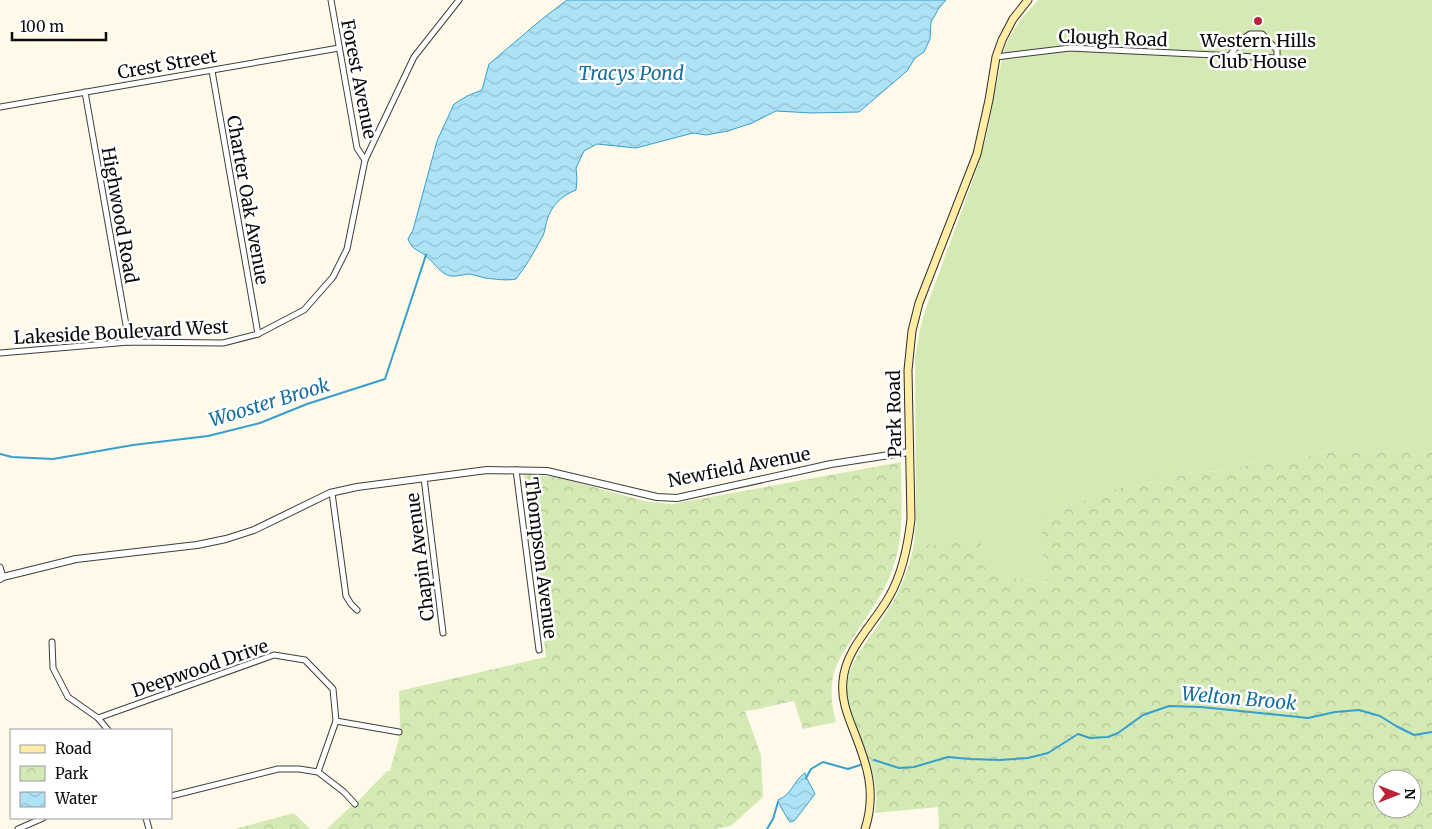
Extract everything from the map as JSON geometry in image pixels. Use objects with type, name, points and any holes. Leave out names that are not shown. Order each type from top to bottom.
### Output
[{"type":"main road","name":"Park Road","points":[[865,829],[871,796],[868,771],[844,701],[843,680],[849,657],[889,597],[904,561],[909,542],[911,519],[908,370],[912,331],[919,303],[977,154],[996,57],[1013,19],[1028,0]]},
{"type":"street","name":"Forest Avenue","points":[[331,0],[357,148],[365,160]]},
{"type":"street","name":"Lakeside Boulevard West","points":[[0,353],[129,342],[223,343],[258,334],[304,310],[333,277],[347,248],[365,160],[414,57],[459,0]]},
{"type":"street","name":"Clough Road","points":[[996,57],[1070,48],[1229,57],[1277,58],[1276,50],[1262,34],[1250,34],[1241,40],[1229,57]]},
{"type":"street","name":"Crest Street","points":[[0,107],[339,48]]},
{"type":"street","name":"Charter Oak Avenue","points":[[212,71],[258,334]]},
{"type":"street","name":"Highwood Road","points":[[85,92],[129,342]]},
{"type":"street","name":"Newfield Avenue","points":[[2,578],[76,559],[197,545],[226,539],[254,530],[332,493],[357,487],[488,470],[547,470],[657,497],[677,498],[832,464],[910,452]]},
{"type":"street","name":"Thompson Avenue","points":[[516,470],[539,650]]},
{"type":"street","name":"Chapin Avenue","points":[[424,478],[443,633]]},
{"type":"street","points":[[332,493],[346,596],[358,610]]},
{"type":"street","points":[[0,567],[2,578]]},
{"type":"street","points":[[52,642],[53,668],[68,697],[98,718],[107,729]]},
{"type":"street","name":"Deepwood Drive","points":[[98,718],[274,655],[305,660],[333,689],[336,721],[318,772]]},
{"type":"street","points":[[336,721],[399,732]]},
{"type":"street","points":[[172,796],[278,769],[298,769],[318,772],[344,792],[355,804]]},
{"type":"street","points":[[18,829],[41,819]]},
{"type":"green space","points":[[1038,0],[1432,0],[1432,446],[1372,452],[1337,449],[1305,457],[1251,463],[1228,471],[1198,472],[1116,489],[1048,514],[1042,552],[1049,583],[1014,578],[995,578],[961,539],[936,545],[914,543],[916,522],[915,357],[920,329],[977,169],[986,138],[1006,44],[1019,21]]},
{"type":"green space","points":[[1432,446],[1432,829],[939,829],[938,807],[875,813],[876,788],[874,779],[871,767],[851,722],[846,698],[846,686],[852,666],[862,648],[896,597],[910,562],[914,543],[936,545],[961,539],[979,539],[995,578],[1014,578],[1048,583],[1042,552],[1042,519],[1047,514],[1116,489],[1198,472],[1228,471],[1251,463],[1305,457],[1337,449],[1372,452]]},
{"type":"green space","points":[[901,462],[901,529],[897,555],[882,592],[837,664],[832,683],[836,722],[803,729],[794,701],[745,711],[761,755],[763,797],[731,826],[715,829],[327,829],[387,771],[390,771],[399,738],[399,691],[546,657],[524,474],[556,477],[649,502],[672,504]]},
{"type":"green space","points":[[294,813],[310,829],[235,829]]},
{"type":"water","name":"Tracys Pond","points":[[567,0],[946,0],[931,22],[930,39],[924,52],[915,58],[907,71],[859,112],[812,113],[776,111],[752,123],[728,131],[706,135],[693,133],[636,148],[597,144],[584,151],[576,168],[576,190],[566,195],[554,205],[542,237],[516,279],[493,279],[470,274],[447,275],[424,254],[414,248],[408,239],[413,230],[437,141],[454,104],[482,90],[489,64]]},
{"type":"water","points":[[805,773],[815,794],[795,820],[791,822],[778,800],[788,793]]},
{"type":"waterway","name":"Wooster Brook","points":[[0,454],[12,457],[53,459],[133,445],[208,436],[260,423],[307,404],[385,379],[426,255]]},
{"type":"waterway","name":"Welton Brook","points":[[874,760],[899,768],[914,767],[948,757],[1000,760],[1028,758],[1048,753],[1078,734],[1090,738],[1108,737],[1118,733],[1143,715],[1169,706],[1201,707],[1308,718],[1335,712],[1359,710],[1380,716],[1414,735],[1432,732]]},
{"type":"waterway","name":"Welton Brook","points":[[806,778],[811,769],[823,762],[848,769],[860,765]]},
{"type":"waterway","name":"Welton Brook","points":[[767,829],[773,819],[778,802]]},
{"type":"place","name":"Western Hills Club House","points":[[1258,21]]}]
